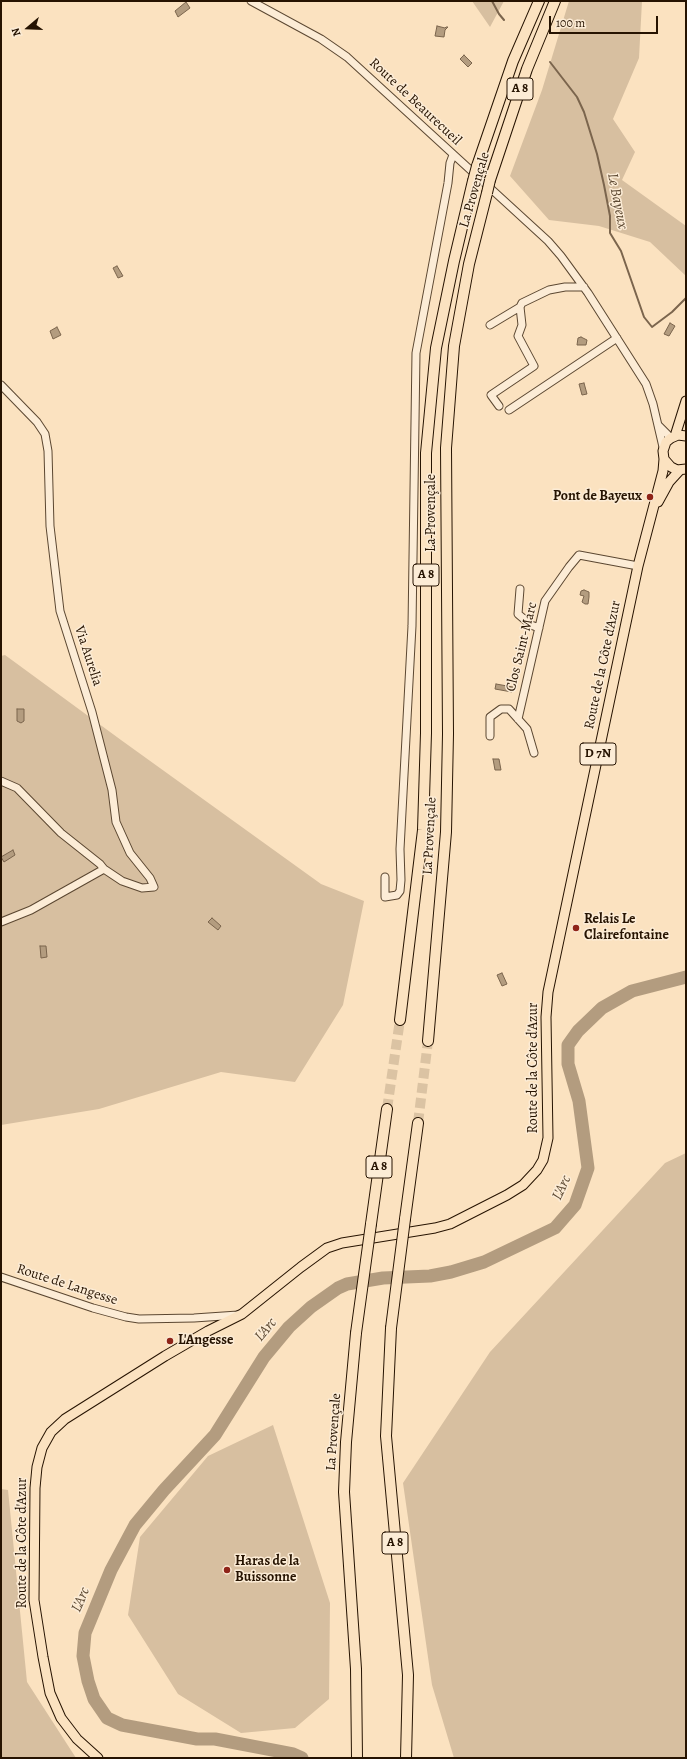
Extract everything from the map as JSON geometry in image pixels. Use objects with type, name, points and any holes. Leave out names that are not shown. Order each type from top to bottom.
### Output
[{"type":"highway","name":"La Provençale","points":[[400,1020],[423,830],[426,733],[426,452],[436,348],[454,261],[477,166],[513,60],[539,1]]},
{"type":"highway","name":"La Provençale","points":[[428,1041],[446,832],[448,734],[446,448],[454,346],[469,264],[486,193],[527,69],[555,1]]},
{"type":"highway","name":"La Provençale","points":[[357,1758],[358,1735],[356,1669],[344,1492],[346,1442],[356,1333],[387,1110]]},
{"type":"highway","name":"A 8","points":[[406,1758],[408,1675],[386,1436],[391,1328],[418,1123]]},
{"type":"main road","points":[[663,448],[673,437],[686,401]]},
{"type":"main road","points":[[673,437],[686,436]]},
{"type":"main road","name":"Route de la Côte d'Azur","points":[[77,1739],[60,1718],[50,1693],[34,1600],[35,1488],[37,1467],[42,1448],[51,1432],[65,1419],[165,1356],[208,1331],[242,1314],[327,1248],[342,1243],[435,1228],[461,1220],[522,1185],[537,1170],[543,1160],[547,1148],[549,1125],[546,1038],[548,992],[638,566],[663,471],[663,448]]},
{"type":"main road","points":[[664,459],[671,467],[683,469]]},
{"type":"main road","name":"Route de la Côte d'Azur","points":[[650,517],[669,482],[683,469]]},
{"type":"main road","name":"D 7N","points":[[77,1739],[98,1758]]},
{"type":"main road","name":"D 7N","points":[[77,1739],[103,1758]]},
{"type":"street","name":"Route de Beaurecueil","points":[[251,1],[321,39],[347,57],[548,241],[584,287],[646,384],[650,393],[663,448]]},
{"type":"street","points":[[385,877],[385,897],[397,895],[400,891],[401,880],[400,849],[412,626],[416,353],[448,183],[450,163],[453,155]]},
{"type":"street","points":[[490,325],[520,307],[522,303],[549,290],[565,287],[584,287]]},
{"type":"street","points":[[499,406],[492,395],[534,366],[518,336],[522,325],[520,307]]},
{"type":"street","points":[[509,410],[616,338]]},
{"type":"street","name":"Via Aurelia","points":[[1,385],[37,422],[45,434],[48,451],[50,526],[60,611],[92,712],[112,790],[116,822],[130,853],[150,878],[154,887],[142,888],[122,881],[104,869]]},
{"type":"street","points":[[658,425],[673,437]]},
{"type":"street","name":"Clos Saint-Marc","points":[[518,719],[545,601],[569,567],[579,555],[638,566]]},
{"type":"street","points":[[520,590],[518,614],[531,625],[539,628]]},
{"type":"street","points":[[490,736],[490,717],[501,709],[509,709],[527,729],[534,753]]},
{"type":"street","points":[[1,781],[17,788],[61,833],[100,864],[104,869],[31,910],[1,922]]},
{"type":"street","name":"Route de Langesse","points":[[1,1277],[126,1318],[194,1318],[242,1314]]},
{"type":"shaded area","points":[[472,1],[504,1],[490,27]]},
{"type":"shaded area","points":[[569,1],[642,1],[639,58],[613,119],[635,152],[622,180],[686,226],[686,276],[650,242],[599,226],[549,220],[510,176],[542,90]]},
{"type":"shaded area","points":[[186,2],[190,8],[178,17],[175,11]]},
{"type":"shaded area","points":[[437,26],[445,28],[448,27],[445,30],[444,37],[435,36]]},
{"type":"shaded area","points":[[464,55],[472,63],[468,67],[460,59]]},
{"type":"shaded area","points":[[117,266],[123,276],[118,278],[113,268]]},
{"type":"shaded area","points":[[670,323],[675,326],[669,336],[664,334]]},
{"type":"shaded area","points":[[57,327],[61,335],[53,339],[50,331]]},
{"type":"shaded area","points":[[581,337],[587,340],[586,345],[577,345],[578,338]]},
{"type":"shaded area","points":[[584,383],[587,394],[582,395],[579,384]]},
{"type":"shaded area","points":[[584,590],[589,592],[588,604],[582,602],[584,596],[580,595],[581,591]]},
{"type":"shaded area","points":[[5,655],[321,884],[364,901],[343,1005],[295,1082],[221,1072],[99,1109],[1,1125],[1,656]]},
{"type":"shaded area","points":[[496,684],[513,687],[512,692],[495,689]]},
{"type":"shaded area","points":[[17,709],[24,709],[24,721],[21,723],[17,721]]},
{"type":"shaded area","points":[[493,759],[499,759],[501,770],[495,770]]},
{"type":"shaded area","points":[[13,850],[15,855],[4,862],[1,857]]},
{"type":"shaded area","points":[[212,918],[221,926],[218,930],[208,922]]},
{"type":"shaded area","points":[[40,946],[46,946],[47,957],[41,958]]},
{"type":"shaded area","points":[[502,973],[507,984],[502,986],[497,975]]},
{"type":"shaded area","points":[[686,1153],[686,1758],[454,1758],[432,1685],[403,1483],[490,1352],[665,1163]]},
{"type":"shaded area","name":"Haras de la Buissonne","points":[[273,1425],[330,1603],[329,1699],[295,1728],[241,1733],[178,1694],[128,1615],[140,1537],[208,1456]]},
{"type":"shaded area","points":[[1,1489],[8,1490],[27,1682],[76,1758],[1,1758]]},
{"type":"waterway","name":"Le Bayeux","points":[[492,1],[504,20]]},
{"type":"waterway","name":"Le Bayeux","points":[[550,62],[577,97],[584,112],[597,154],[604,185],[610,216],[610,233],[621,251],[644,317],[652,327],[672,312],[686,298]]},
{"type":"waterway","name":"L'Arc","points":[[302,1758],[293,1754],[215,1739],[197,1739],[122,1725],[107,1718],[94,1699],[88,1681],[83,1656],[85,1633],[111,1570],[135,1525],[164,1490],[215,1435],[264,1357],[289,1327],[311,1307],[338,1288],[347,1284],[383,1278],[430,1276],[451,1272],[484,1262],[555,1228],[575,1205],[588,1168],[579,1101],[568,1064],[568,1045],[578,1031],[602,1008],[632,991],[686,977]]},
{"type":"tunnel","points":[[387,1109],[400,1020]]},
{"type":"tunnel","points":[[418,1123],[428,1041]]},
{"type":"place","name":"Pont de Bayeux","points":[[650,497]]},
{"type":"place","name":"Relais Le Clairefontaine","points":[[576,928]]},
{"type":"place","name":"L'Angesse","points":[[170,1341]]},
{"type":"place","name":"Haras de la Buissonne","points":[[227,1570]]}]
